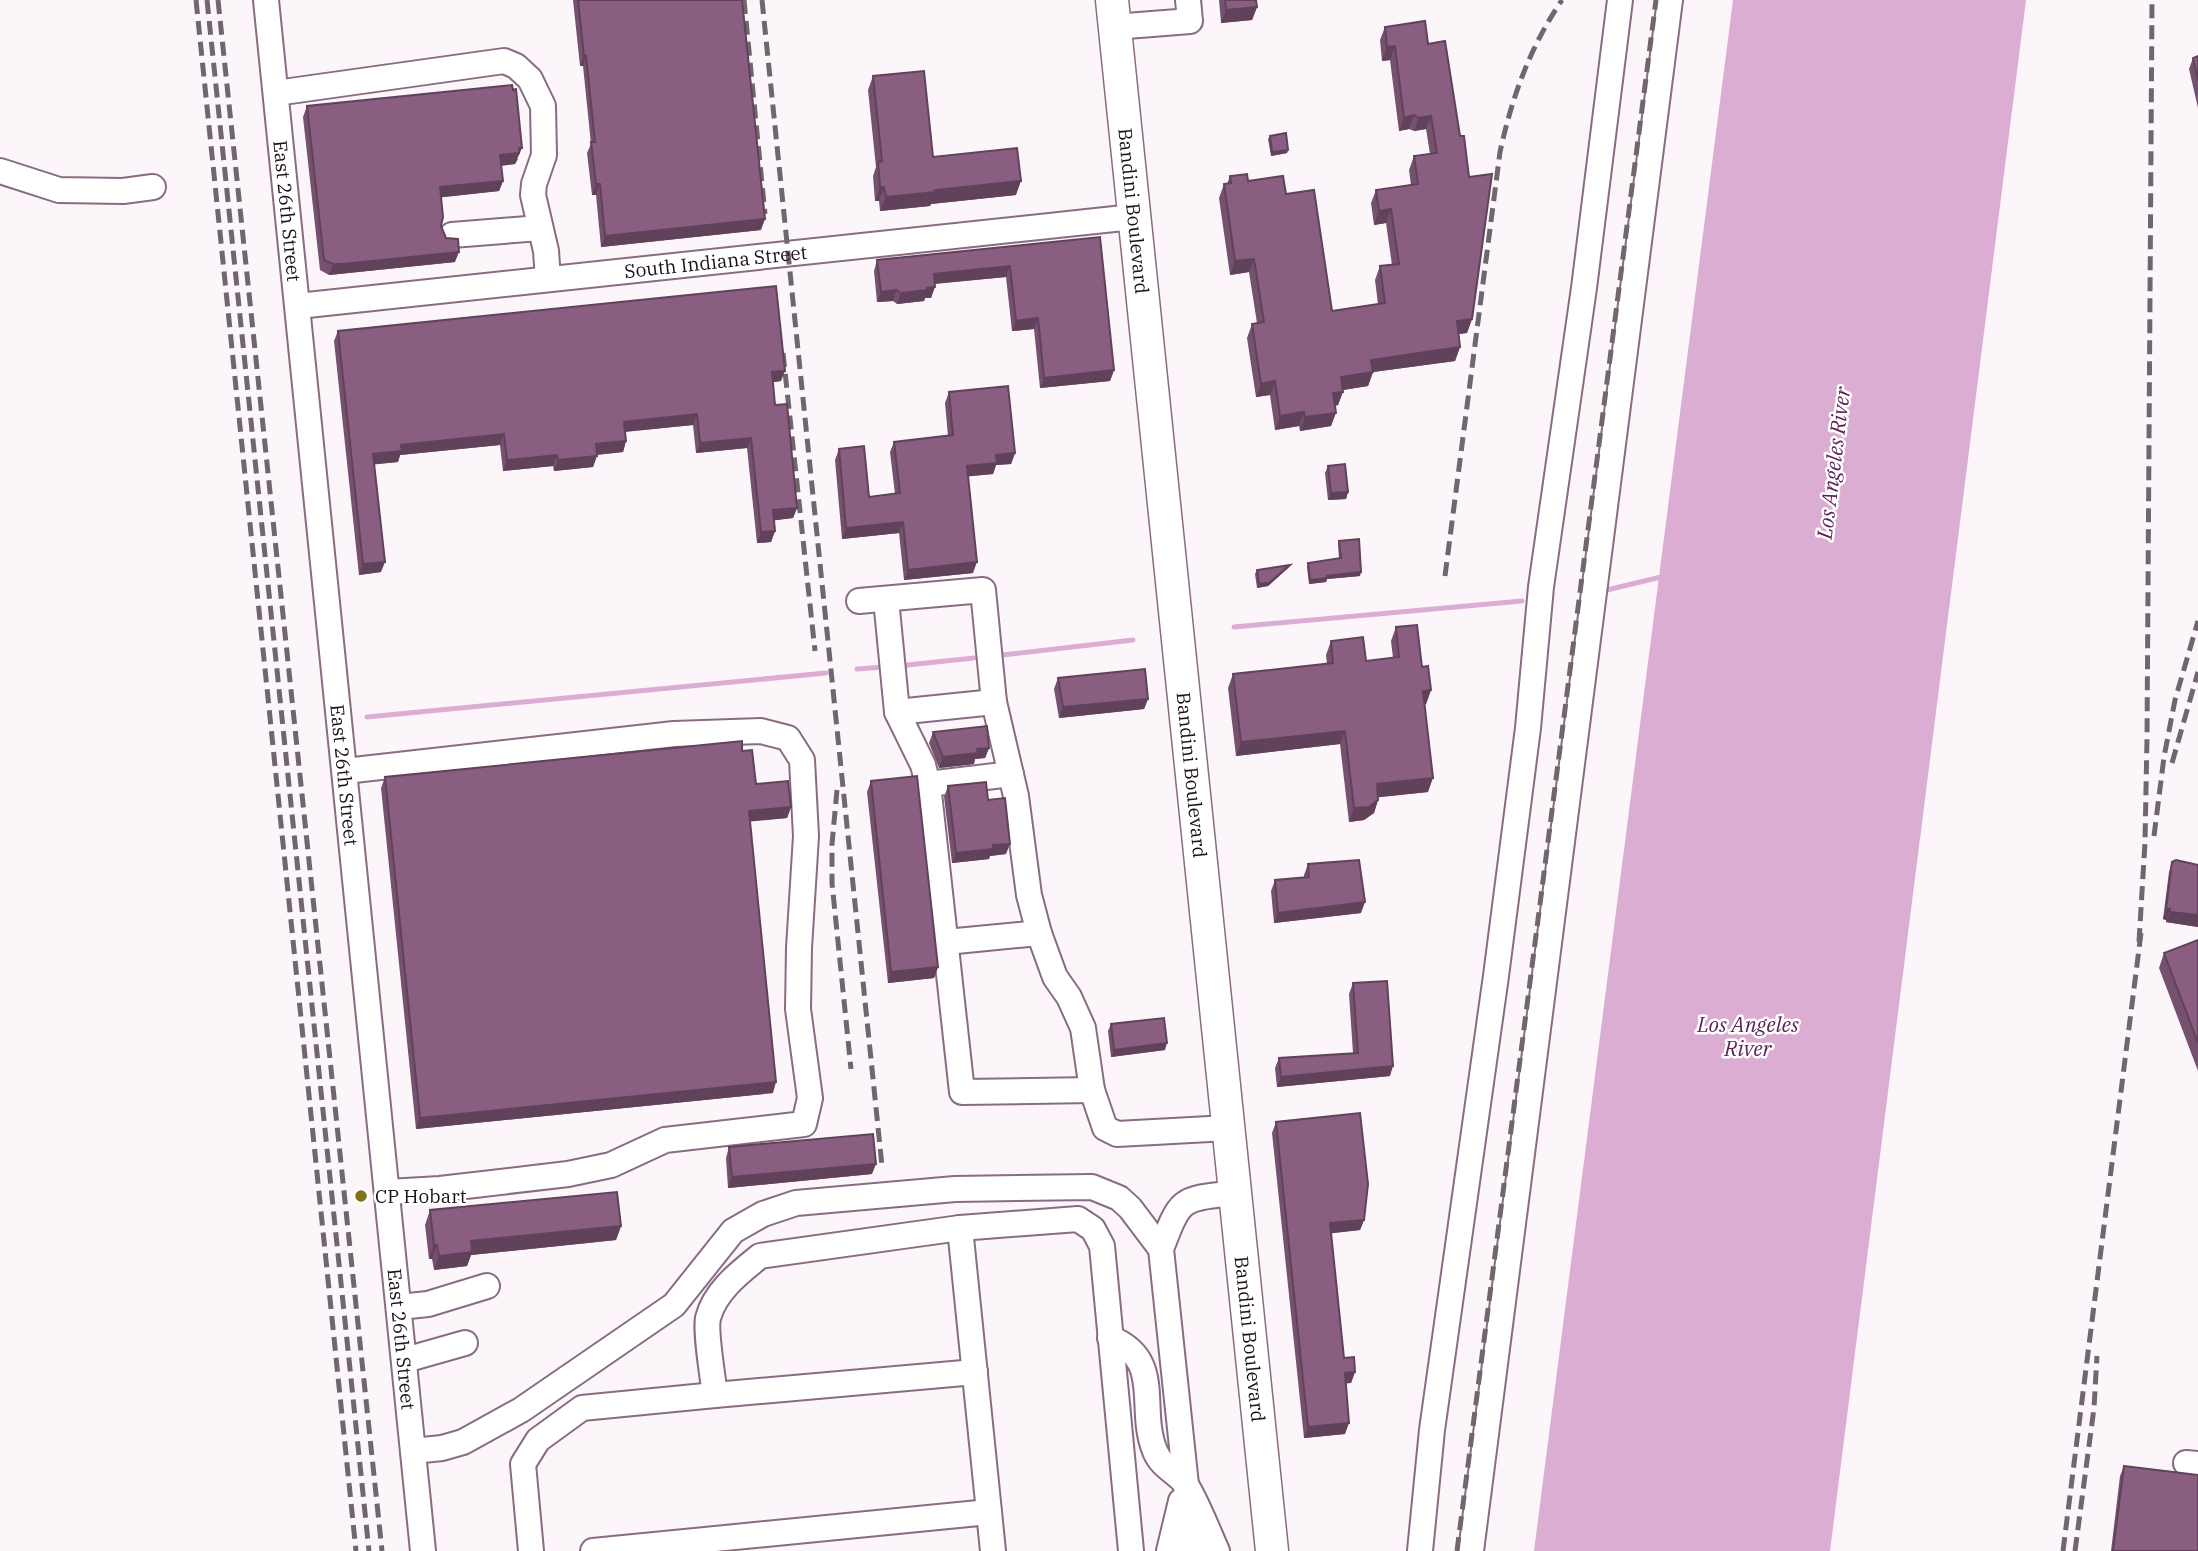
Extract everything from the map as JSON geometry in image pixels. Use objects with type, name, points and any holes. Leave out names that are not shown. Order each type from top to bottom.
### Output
[{"type":"main road","name":"Bandini Boulevard","points":[[1113,13],[1272,1551]]},
{"type":"street","name":"East 26th Street","points":[[267,0],[423,1551]]},
{"type":"street","points":[[1113,13],[1190,21],[1188,0]]},
{"type":"street","points":[[1420,1551],[1432,1430],[1496,976],[1528,728],[1541,587],[1584,288],[1620,0]]},
{"type":"street","points":[[1471,1551],[1670,0]]},
{"type":"street","points":[[276,93],[504,61],[516,66],[530,79],[543,106],[544,155],[533,195],[546,251],[548,279]]},
{"type":"street","points":[[0,171],[59,190],[123,191],[153,187]]},
{"type":"street","name":"South Indiana Street","points":[[298,306],[1133,217]]},
{"type":"street","points":[[452,235],[540,228]]},
{"type":"street","points":[[859,601],[983,590],[994,702],[1022,832],[1029,895],[1055,977],[1069,998],[1083,1028],[1092,1090],[1105,1128],[1117,1134],[1228,1128]]},
{"type":"street","points":[[886,598],[897,712],[923,765],[928,784],[962,1092],[1092,1090]]},
{"type":"street","points":[[897,712],[994,702]]},
{"type":"street","points":[[345,771],[674,734],[761,731],[788,738],[802,760],[806,836],[798,1009],[810,1098],[804,1124],[665,1140],[611,1165],[569,1174],[440,1189],[388,1192]]},
{"type":"street","points":[[928,784],[1011,774]]},
{"type":"street","points":[[946,942],[1039,933]]},
{"type":"street","points":[[413,1451],[463,1443],[521,1410],[674,1305],[733,1231],[749,1220],[779,1207],[796,1203],[955,1189],[1091,1187],[1119,1198],[1130,1208],[1161,1249]]},
{"type":"street","points":[[1192,1551],[1161,1249],[1172,1220],[1186,1202],[1193,1198],[1235,1193]]},
{"type":"street","points":[[715,1395],[708,1320],[718,1297],[736,1275],[760,1256],[960,1228],[1078,1219],[1093,1229],[1102,1246],[1131,1551]]},
{"type":"street","points":[[960,1228],[993,1551]]},
{"type":"street","points":[[399,1307],[428,1304],[487,1286]]},
{"type":"street","points":[[1110,1338],[1126,1345],[1141,1362],[1152,1445],[1163,1464],[1185,1483],[1217,1551]]},
{"type":"street","points":[[405,1360],[465,1343]]},
{"type":"street","points":[[531,1551],[523,1464],[538,1440],[582,1408],[975,1372]]},
{"type":"street","points":[[1169,1551],[1185,1483]]},
{"type":"street","points":[[1180,1551],[1185,1483]]},
{"type":"street","points":[[1185,1483],[1205,1551]]},
{"type":"street","points":[[593,1551],[989,1512]]},
{"type":"water","name":"Los Angeles River","points":[[1733,0],[2026,0],[1830,1551],[1534,1551]]},
{"type":"building","points":[[578,0],[742,0],[765,219],[605,236],[600,184],[596,184],[591,142],[595,142]]},
{"type":"building","points":[[1225,0],[1256,0],[1257,7],[1226,10]]},
{"type":"building","points":[[1425,21],[1428,44],[1445,41],[1460,136],[1464,136],[1469,177],[1492,174],[1472,319],[1457,321],[1460,347],[1371,360],[1373,372],[1341,377],[1343,392],[1333,393],[1336,413],[1305,417],[1304,412],[1280,416],[1275,381],[1261,384],[1252,324],[1264,322],[1254,259],[1235,261],[1224,184],[1231,183],[1230,176],[1247,174],[1248,181],[1283,176],[1286,194],[1314,190],[1332,311],[1385,303],[1380,266],[1399,264],[1391,209],[1379,211],[1376,190],[1418,184],[1414,156],[1437,153],[1431,116],[1419,118],[1414,115],[1404,118],[1395,46],[1387,47],[1385,27]]},
{"type":"building","points":[[2198,56],[2198,81],[2193,58]]},
{"type":"building","points":[[924,71],[933,157],[1017,148],[1021,181],[886,197],[884,187],[880,187],[878,162],[882,161],[873,76]]},
{"type":"building","points":[[512,85],[513,90],[516,89],[522,148],[519,148],[519,153],[500,155],[503,181],[440,187],[443,217],[441,226],[446,238],[458,239],[459,252],[343,264],[324,260],[307,106]]},
{"type":"building","points":[[1286,133],[1288,150],[1272,152],[1270,136]]},
{"type":"building","points":[[1100,237],[1114,370],[1044,378],[1038,318],[1016,321],[1010,266],[934,274],[935,287],[927,290],[881,292],[877,260]]},
{"type":"building","points":[[776,286],[785,371],[772,372],[775,405],[787,404],[797,508],[773,510],[775,531],[761,532],[751,438],[700,443],[697,414],[624,422],[626,441],[596,444],[597,456],[558,460],[557,455],[507,460],[504,434],[401,445],[402,451],[373,454],[385,562],[363,564],[338,331]]},
{"type":"building","points":[[1008,386],[1015,453],[996,455],[997,463],[967,466],[977,562],[908,570],[903,522],[846,528],[839,449],[864,446],[869,497],[900,493],[894,442],[953,435],[949,392]]},
{"type":"building","points":[[1345,464],[1348,492],[1331,493],[1328,466]]},
{"type":"building","points":[[1359,539],[1361,572],[1310,580],[1308,563],[1341,558],[1339,541]]},
{"type":"building","points":[[1290,565],[1269,583],[1259,584],[1257,570]]},
{"type":"building","points":[[1417,625],[1422,667],[1428,666],[1431,690],[1423,691],[1433,778],[1377,784],[1378,800],[1369,807],[1354,808],[1345,731],[1241,742],[1233,674],[1333,663],[1331,641],[1363,637],[1366,661],[1399,657],[1396,627]]},
{"type":"building","points":[[1145,669],[1148,699],[1063,707],[1058,678]]},
{"type":"building","points":[[987,726],[989,748],[977,749],[978,753],[943,757],[933,732]]},
{"type":"building","points":[[742,741],[742,751],[752,750],[756,784],[788,781],[791,807],[749,811],[776,1082],[420,1118],[385,777]]},
{"type":"building","points":[[917,776],[938,967],[891,972],[871,781]]},
{"type":"building","points":[[986,782],[988,800],[1005,798],[1010,844],[993,845],[993,849],[956,853],[948,786]]},
{"type":"building","points":[[1359,860],[1365,902],[1278,913],[1275,880],[1309,877],[1308,864]]},
{"type":"building","points":[[2176,860],[2198,865],[2198,915],[2170,912],[2170,909],[2166,909],[2172,862]]},
{"type":"building","points":[[2198,940],[2198,1043],[2164,953]]},
{"type":"building","points":[[1387,981],[1393,1066],[1281,1077],[1279,1058],[1358,1053],[1353,983]]},
{"type":"building","points":[[1164,1018],[1167,1043],[1114,1050],[1111,1024]]},
{"type":"building","points":[[1360,1113],[1368,1184],[1364,1220],[1330,1223],[1344,1358],[1354,1357],[1355,1372],[1345,1373],[1349,1423],[1308,1427],[1276,1122]]},
{"type":"building","points":[[873,1134],[876,1164],[732,1177],[729,1147]]},
{"type":"building","points":[[617,1192],[621,1226],[471,1241],[472,1252],[439,1256],[437,1245],[434,1245],[430,1210]]},
{"type":"building","points":[[2124,1466],[2198,1475],[2198,1551],[2113,1551]]},
{"type":"waterway","points":[[1607,590],[1665,576]]},
{"type":"waterway","points":[[1234,627],[1522,601]]},
{"type":"waterway","points":[[1003,655],[1133,640]]},
{"type":"waterway","points":[[898,666],[974,658]]},
{"type":"waterway","points":[[857,669],[885,667]]},
{"type":"waterway","points":[[367,717],[826,673]]},
{"type":"railway","points":[[196,0],[356,1551]]},
{"type":"railway","points":[[207,0],[369,1551]]},
{"type":"railway","points":[[218,0],[382,1551]]},
{"type":"railway","points":[[744,0],[765,214]]},
{"type":"railway","points":[[762,0],[882,1166]]},
{"type":"railway","points":[[1445,576],[1500,152],[1510,112],[1531,54],[1562,0]]},
{"type":"railway","points":[[1457,1551],[1656,0]]},
{"type":"railway","points":[[2139,942],[2147,738],[2152,0]]},
{"type":"railway","points":[[783,353],[815,651]]},
{"type":"railway","points":[[2154,836],[2164,757],[2175,700],[2198,621]]},
{"type":"railway","points":[[2172,763],[2198,672]]},
{"type":"railway","points":[[837,790],[832,883],[851,1069]]},
{"type":"railway","points":[[2063,1551],[2141,933]]},
{"type":"railway","points":[[2075,1551],[2094,1408],[2097,1356]]},
{"type":"place","name":"CP Hobart","points":[[361,1196]]}]
